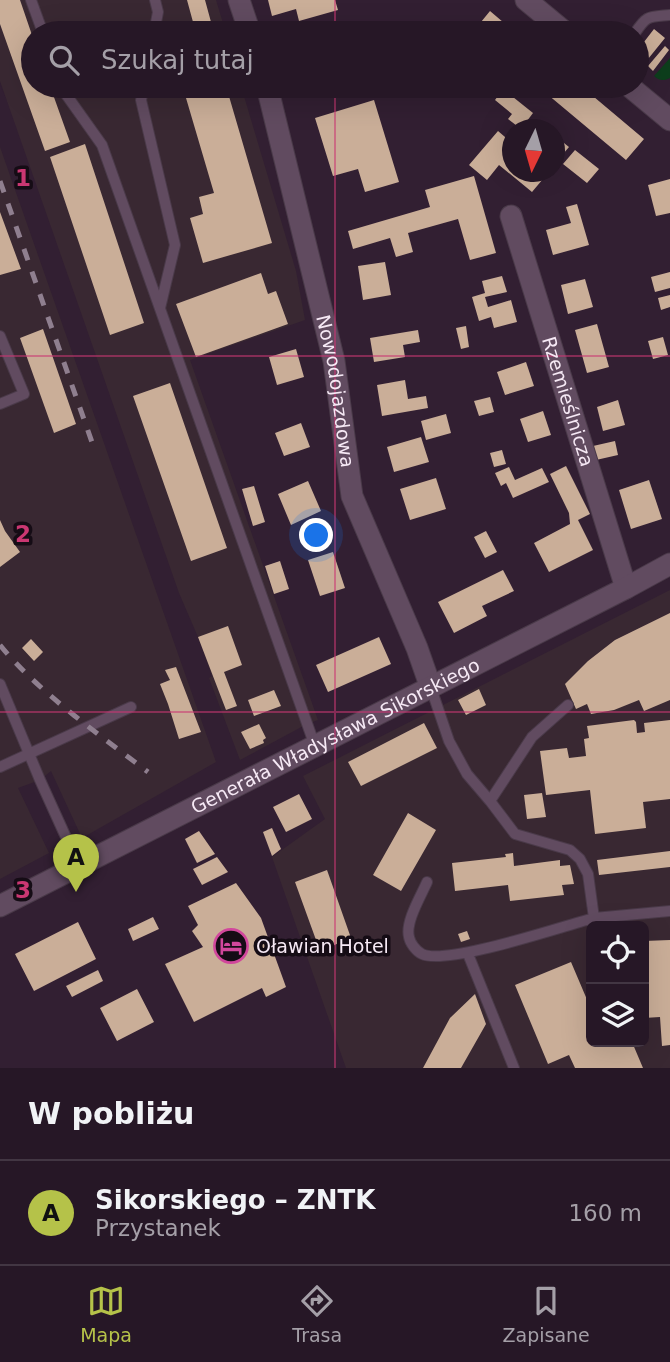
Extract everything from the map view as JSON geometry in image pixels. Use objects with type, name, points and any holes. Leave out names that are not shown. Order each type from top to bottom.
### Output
[{"type":"street","points":[[239,0],[246,21]]},
{"type":"street","points":[[526,0],[551,21]]},
{"type":"street","name":"Nowodojazdowa","points":[[270,98],[334,361],[352,496],[417,648],[431,688]]},
{"type":"street","points":[[648,98],[666,110]]},
{"type":"street","name":"Rzemieślnicza","points":[[512,216],[626,589]]},
{"type":"street","name":"Generała Władysława Sikorskiego","points":[[0,906],[626,589],[670,564]]},
{"type":"lane","points":[[31,0],[39,21]]},
{"type":"lane","points":[[155,0],[158,12],[156,21]]},
{"type":"lane","points":[[644,21],[650,17],[670,15]]},
{"type":"lane","points":[[69,98],[102,145],[315,746]]},
{"type":"lane","points":[[141,98],[175,244],[160,308]]},
{"type":"lane","points":[[0,336],[24,394],[0,404]]},
{"type":"lane","points":[[0,684],[79,866]]},
{"type":"lane","points":[[431,688],[449,741],[467,774],[515,834],[570,850],[580,859],[588,874],[594,918]]},
{"type":"lane","points":[[490,801],[532,737],[568,705]]},
{"type":"lane","points":[[0,767],[131,706]]},
{"type":"lane","points":[[427,882],[412,916],[408,934],[411,944],[422,954],[468,954],[594,918],[670,911]]},
{"type":"lane","points":[[468,954],[514,1068]]},
{"type":"shaded area","points":[[0,0],[216,0],[222,21],[21,21],[21,98],[245,98],[296,271],[305,320],[190,360],[318,720],[240,760],[209,678],[212,676],[179,593],[0,81]]},
{"type":"shaded area","points":[[0,147],[216,762],[82,838],[51,771],[40,780],[18,788],[49,853],[0,879]]},
{"type":"shaded area","points":[[670,590],[670,1068],[346,1068],[272,857],[325,819],[303,776]]},
{"type":"green space","points":[[670,58],[670,78],[656,78],[654,76]]},
{"type":"building","points":[[0,0],[20,0],[27,21],[21,21],[21,83],[0,24]]},
{"type":"building","points":[[187,0],[205,0],[211,21],[193,21]]},
{"type":"building","points":[[268,0],[335,0],[338,10],[299,21],[296,9],[272,16]]},
{"type":"building","points":[[490,11],[502,21],[482,21]]},
{"type":"building","points":[[654,29],[665,38],[649,58],[649,35]]},
{"type":"building","points":[[665,46],[669,50],[653,71],[649,65]]},
{"type":"building","points":[[26,98],[54,98],[70,142],[45,151]]},
{"type":"building","points":[[186,98],[230,98],[272,243],[203,263],[190,218],[203,214],[199,197],[214,193]]},
{"type":"building","points":[[496,98],[514,98],[533,113],[528,119],[508,119],[512,114],[495,100]]},
{"type":"building","points":[[552,98],[595,98],[644,139],[626,160]]},
{"type":"building","points":[[374,100],[399,182],[365,192],[358,169],[333,176],[315,118]]},
{"type":"building","points":[[498,131],[502,134],[502,167],[499,165],[487,180],[469,165]]},
{"type":"building","points":[[85,144],[144,323],[110,335],[50,157]]},
{"type":"building","points":[[575,150],[599,169],[587,183],[565,166],[565,162]]},
{"type":"building","points":[[474,176],[496,253],[470,260],[458,219],[408,233],[413,252],[396,257],[390,238],[353,249],[348,231],[430,207],[425,190]]},
{"type":"building","points":[[670,179],[670,213],[656,216],[648,185]]},
{"type":"building","points":[[520,182],[540,182],[532,192]]},
{"type":"building","points":[[577,204],[589,245],[553,255],[546,230],[571,223],[566,207]]},
{"type":"building","points":[[0,212],[21,269],[0,275]]},
{"type":"building","points":[[385,262],[391,295],[363,300],[358,266]]},
{"type":"building","points":[[670,272],[670,288],[655,292],[651,277]]},
{"type":"building","points":[[261,273],[268,294],[276,291],[288,324],[196,357],[176,304]]},
{"type":"building","points":[[502,276],[507,292],[485,297],[488,307],[511,300],[517,322],[494,328],[491,317],[479,321],[472,297],[485,293],[482,281]]},
{"type":"building","points":[[585,279],[593,307],[568,314],[561,285]]},
{"type":"building","points":[[670,295],[670,307],[661,310],[658,298]]},
{"type":"building","points":[[597,324],[609,367],[587,373],[575,330]]},
{"type":"building","points":[[466,326],[469,347],[461,349],[456,328]]},
{"type":"building","points":[[43,329],[76,424],[54,433],[20,338]]},
{"type":"building","points":[[418,330],[420,342],[403,345],[405,357],[374,362],[370,338]]},
{"type":"building","points":[[663,337],[668,355],[653,359],[648,341]]},
{"type":"building","points":[[296,349],[304,377],[277,385],[269,357]]},
{"type":"building","points":[[526,362],[534,386],[505,395],[497,372]]},
{"type":"building","points":[[405,380],[408,399],[426,396],[428,408],[382,416],[377,385]]},
{"type":"building","points":[[170,383],[227,548],[191,561],[133,396]]},
{"type":"building","points":[[490,397],[494,412],[479,416],[474,401]]},
{"type":"building","points":[[618,400],[625,425],[603,431],[597,407]]},
{"type":"building","points":[[543,411],[551,435],[528,442],[520,419]]},
{"type":"building","points":[[446,414],[451,433],[426,440],[421,421]]},
{"type":"building","points":[[301,423],[310,447],[284,456],[275,433]]},
{"type":"building","points":[[421,437],[429,462],[394,472],[387,447]]},
{"type":"building","points":[[615,441],[618,455],[596,460],[593,446]]},
{"type":"building","points":[[502,450],[506,464],[494,467],[490,453]]},
{"type":"building","points":[[566,466],[590,514],[578,520],[593,550],[549,572],[534,543],[570,524],[569,513],[550,474]]},
{"type":"building","points":[[509,467],[515,480],[542,468],[549,482],[513,498],[506,483],[501,486],[495,473]]},
{"type":"building","points":[[436,478],[446,509],[410,520],[400,489]]},
{"type":"building","points":[[649,480],[662,519],[631,529],[619,490]]},
{"type":"building","points":[[308,481],[321,511],[291,525],[278,494]]},
{"type":"building","points":[[254,486],[265,522],[253,526],[242,489]]},
{"type":"building","points":[[0,520],[20,552],[0,567]]},
{"type":"building","points":[[486,531],[497,552],[485,558],[474,537]]},
{"type":"building","points":[[333,552],[345,588],[320,596],[308,560]]},
{"type":"building","points":[[280,561],[289,589],[274,594],[265,566]]},
{"type":"building","points":[[503,570],[514,591],[482,606],[487,616],[454,633],[438,602]]},
{"type":"building","points":[[670,613],[670,700],[644,711],[639,700],[614,710],[591,714],[587,704],[576,709],[565,684],[615,640]]},
{"type":"building","points":[[228,626],[242,665],[224,672],[237,706],[226,710],[198,637]]},
{"type":"building","points":[[379,637],[391,664],[328,692],[316,665]]},
{"type":"building","points":[[31,639],[43,652],[34,661],[22,648]]},
{"type":"building","points":[[176,667],[201,732],[179,739],[160,684],[170,680],[165,670]]},
{"type":"building","points":[[479,689],[486,705],[466,715],[458,700]]},
{"type":"building","points":[[274,690],[281,706],[254,716],[248,700]]},
{"type":"building","points":[[634,720],[637,733],[645,732],[644,723],[670,720],[670,799],[643,802],[646,828],[595,834],[590,790],[546,795],[540,751],[567,748],[569,758],[586,756],[584,739],[589,738],[587,726]]},
{"type":"building","points":[[424,723],[437,748],[361,786],[348,762]]},
{"type":"building","points":[[259,724],[266,738],[264,743],[250,749],[241,732]]},
{"type":"building","points":[[542,793],[546,817],[527,819],[524,795]]},
{"type":"building","points":[[299,794],[312,819],[286,832],[273,807]]},
{"type":"building","points":[[408,813],[436,830],[401,891],[373,875]]},
{"type":"building","points":[[272,828],[281,849],[272,856],[263,832]]},
{"type":"building","points":[[199,831],[215,854],[197,863],[185,839]]},
{"type":"building","points":[[670,851],[670,867],[599,875],[597,860]]},
{"type":"building","points":[[513,853],[514,866],[560,860],[560,866],[570,865],[574,884],[562,885],[564,895],[510,901],[508,885],[455,891],[452,863],[506,857],[505,854]]},
{"type":"building","points":[[217,857],[228,872],[202,885],[193,869]]},
{"type":"building","points":[[327,870],[351,938],[320,951],[295,882]]},
{"type":"building","points":[[236,883],[261,918],[286,987],[266,997],[262,988],[194,1022],[165,964],[203,947],[192,931],[198,925],[188,906]]},
{"type":"building","points":[[153,917],[159,929],[133,941],[128,929]]},
{"type":"building","points":[[78,922],[96,959],[34,991],[15,954]]},
{"type":"building","points":[[467,931],[470,939],[461,942],[458,934]]},
{"type":"building","points":[[670,940],[670,1045],[662,1046],[660,1017],[649,1018],[649,941]]},
{"type":"building","points":[[571,962],[586,997],[586,1047],[634,1047],[643,1068],[575,1068],[569,1055],[548,1064],[515,985]]},
{"type":"building","points":[[98,970],[103,981],[72,997],[66,986]]},
{"type":"building","points":[[137,989],[154,1022],[117,1041],[100,1008]]},
{"type":"building","points":[[475,994],[486,1024],[461,1068],[423,1068],[450,1018]]},
{"type":"railway","points":[[0,181],[93,445]]},
{"type":"railway","points":[[0,645],[51,696],[148,772]]},
{"type":"place","name":"Sikorskiego – ZNTK","points":[[76,892]]},
{"type":"place","name":"Oławian Hotel","points":[[231,946]]}]
